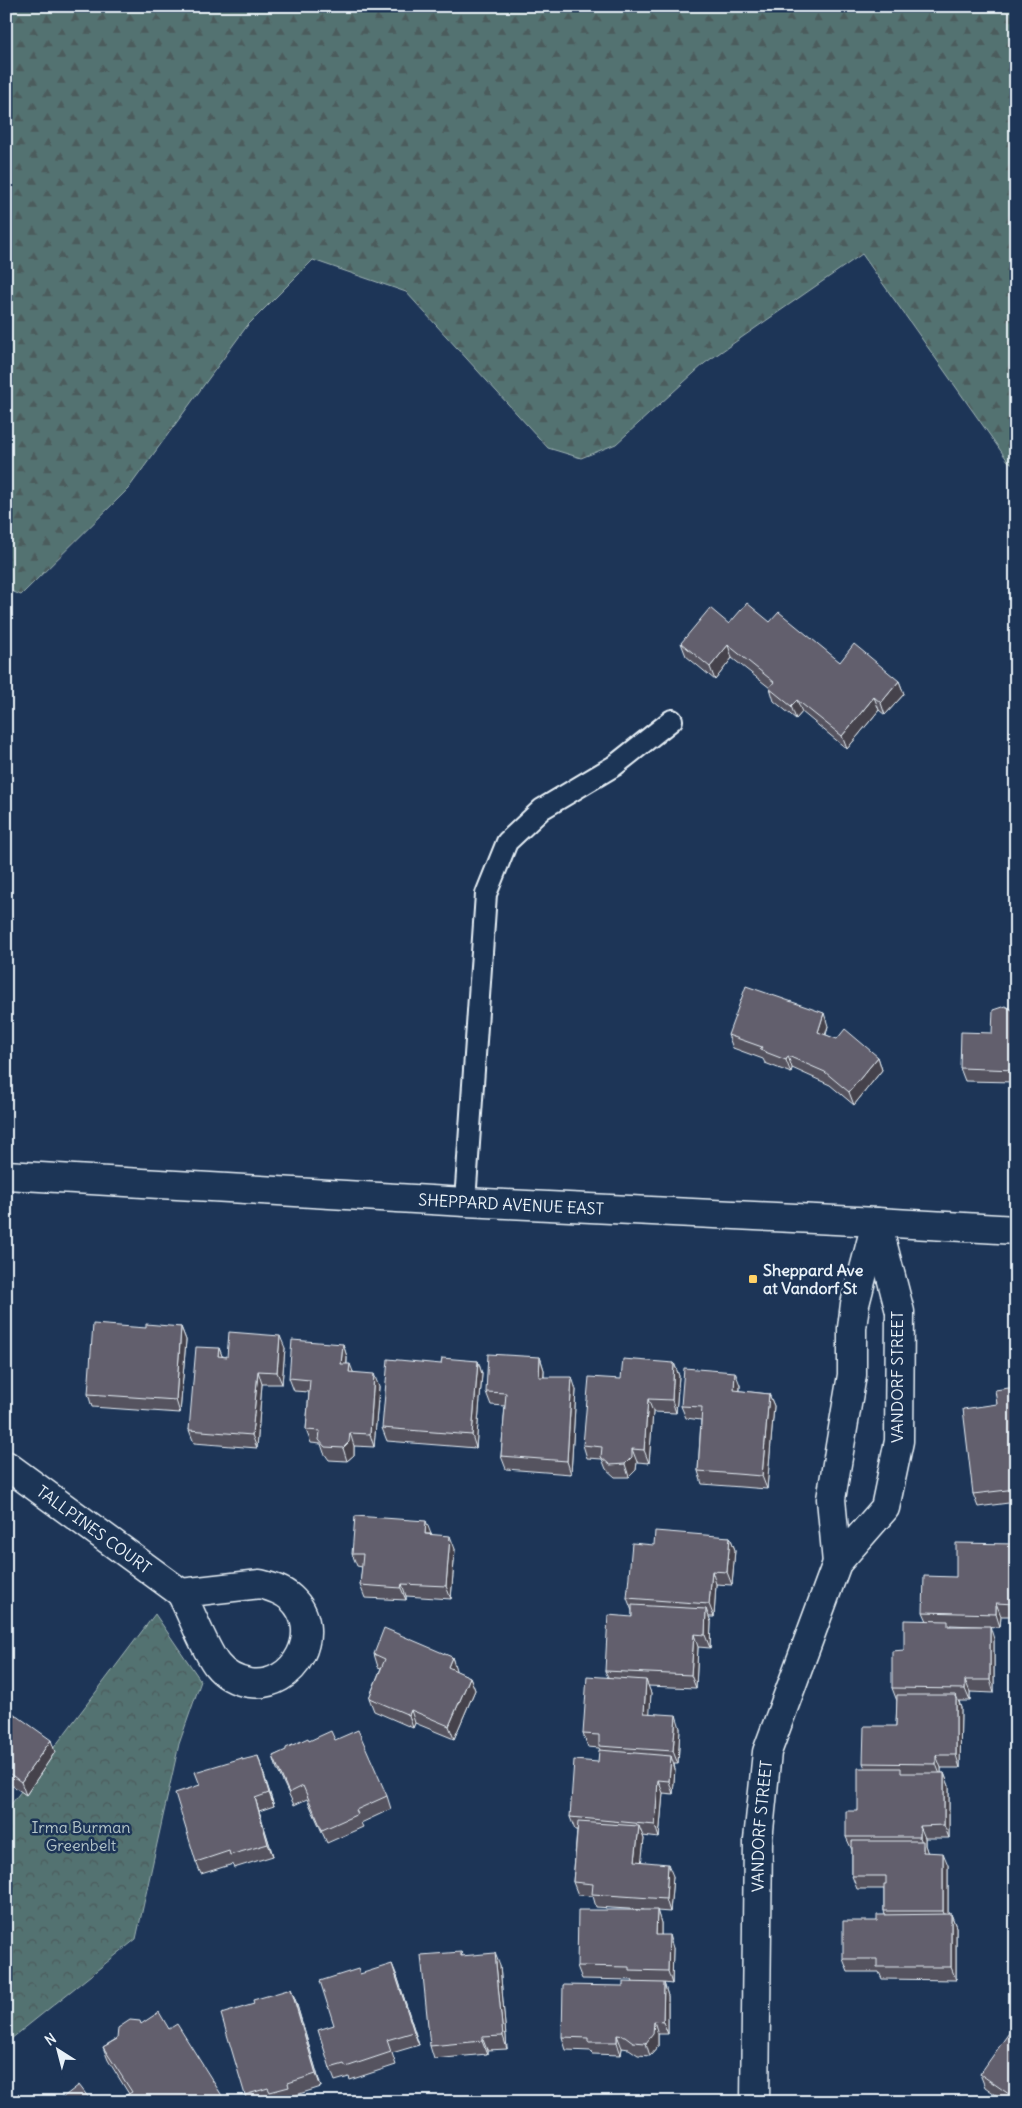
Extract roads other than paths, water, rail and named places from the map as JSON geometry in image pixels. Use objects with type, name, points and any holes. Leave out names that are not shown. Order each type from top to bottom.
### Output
[{"type":"street","name":"SHEPPARD AVENUE EAST","points":[[6,1175],[465,1202],[1016,1230]]},
{"type":"street","name":"VANDORF STREET","points":[[837,1563],[831,1499],[852,1376],[852,1328],[855,1304],[877,1222]]},
{"type":"street","name":"VANDORF STREET","points":[[755,2102],[758,1840],[767,1752],[837,1563],[885,1508],[899,1441],[900,1312],[877,1222]]},
{"type":"street","name":"TALLPINES COURT","points":[[6,1465],[181,1593],[216,1664],[227,1675],[242,1682],[265,1683],[286,1674],[298,1662],[305,1645],[306,1629],[302,1612],[292,1598],[277,1588],[260,1584],[181,1593]]},
{"type":"lane","points":[[465,1202],[486,894],[507,842],[542,809],[614,766],[672,720]]},
{"type":"place","name":"Sheppard Ave at Vandorf St","points":[[753,1279]]},
{"type":"park label","name":"Irma Burman Greenbelt","points":[[81,1836]]}]
